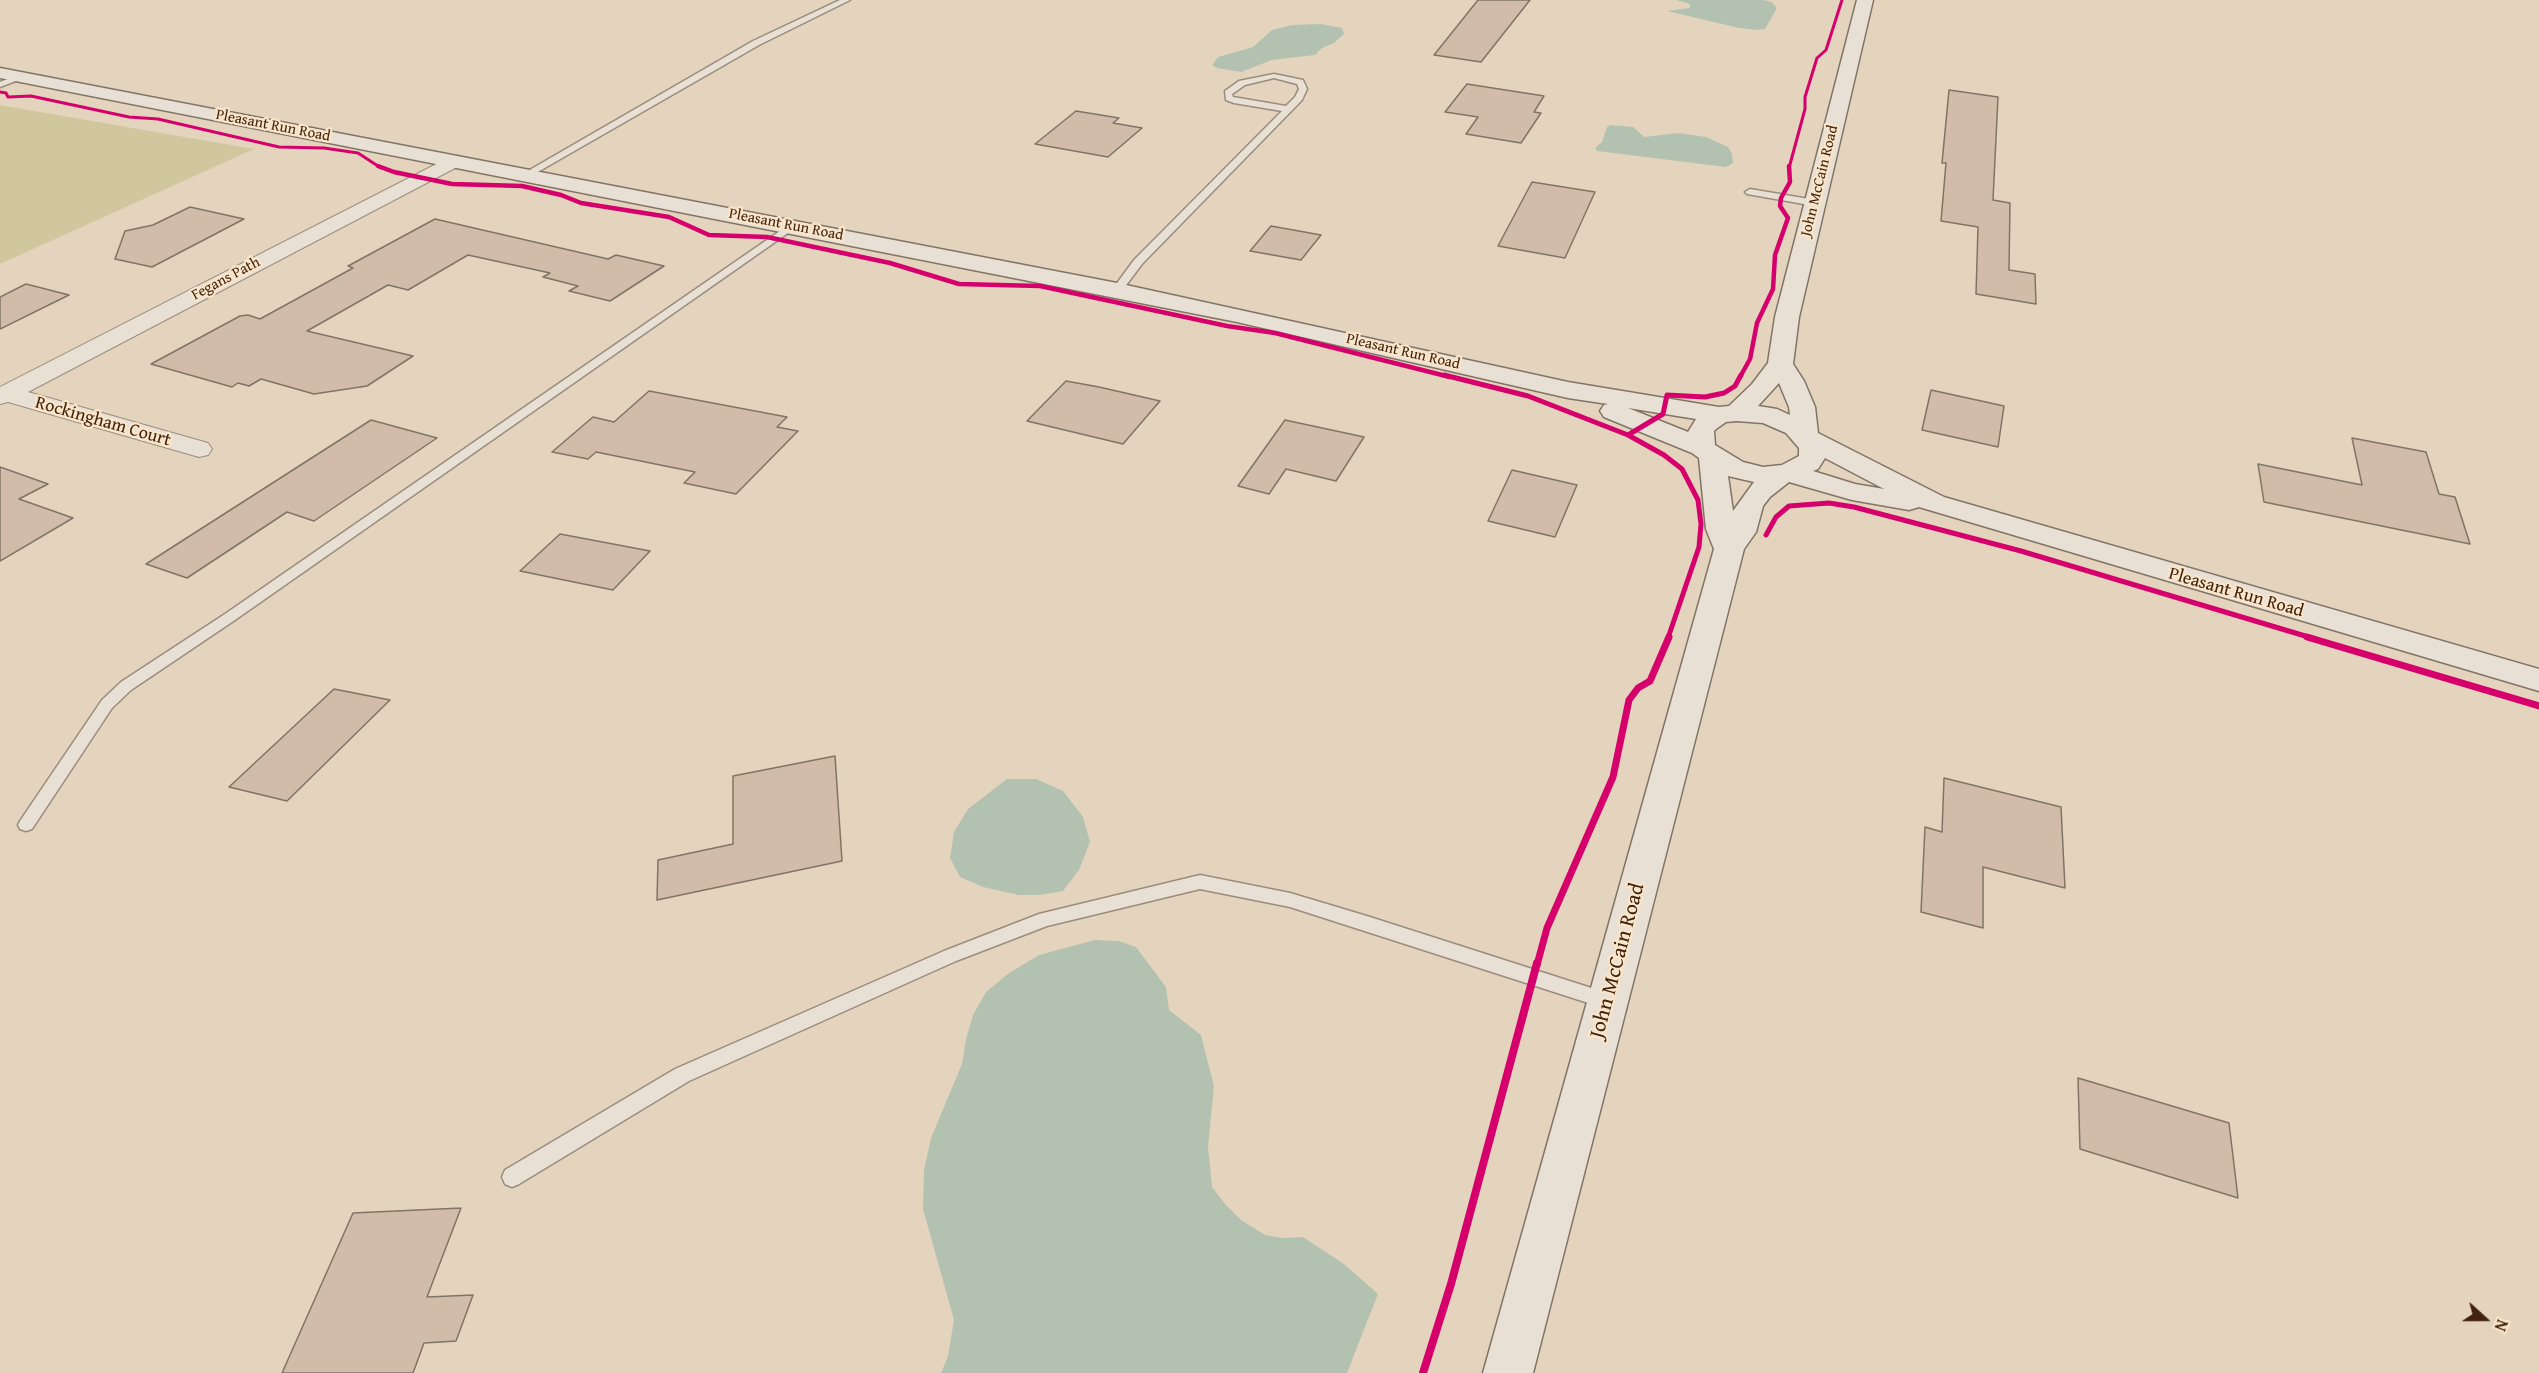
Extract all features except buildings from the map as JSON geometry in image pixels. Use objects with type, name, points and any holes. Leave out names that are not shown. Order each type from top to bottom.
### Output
[{"type":"main road","name":"John McCain Road","points":[[1709,462],[1701,431],[1707,423],[1728,414],[1761,389],[1780,364],[1787,317],[1865,0]]},
{"type":"main road","name":"Pleasant Run Road","points":[[6,78],[526,175],[1117,290],[1221,311],[1568,390],[1728,414],[1768,416],[1789,423],[1807,437],[1934,503],[2539,680]]},
{"type":"main road","points":[[1780,364],[1791,381],[1802,408],[1807,437]]},
{"type":"main road","name":"Pleasant Run Road","points":[[1568,390],[1660,430],[1709,462],[1748,473],[1784,474],[1852,492],[1897,500],[1934,503]]},
{"type":"main road","points":[[1802,408],[1814,423],[1860,465]]},
{"type":"main road","points":[[1660,430],[1697,460],[1709,462],[1721,529],[1729,549]]},
{"type":"main road","name":"John McCain Road","points":[[1508,1373],[1729,549],[1741,532],[1749,506],[1760,491],[1784,474],[1808,463],[1813,448],[1807,437]]},
{"type":"street","name":"Fegans Path","points":[[3,396],[453,162]]},
{"type":"street","name":"Rockingham Court","points":[[3,396],[199,449]]},
{"type":"lane","points":[[526,175],[756,43],[846,0]]},
{"type":"lane","points":[[1117,290],[1138,262],[1230,165],[1288,110],[1299,98],[1303,89],[1300,82],[1289,78],[1260,77],[1242,82],[1228,93],[1229,98],[1237,101],[1288,110]]},
{"type":"lane","points":[[1750,192],[1815,202]]},
{"type":"lane","points":[[26,825],[107,704],[126,686],[793,226]]},
{"type":"lane","points":[[512,1177],[682,1075],[950,956],[1045,919],[1200,882],[1290,900],[1607,1000]]},
{"type":"shaded area","points":[[1676,0],[1763,0],[1772,2],[1777,8],[1765,29],[1757,30],[1667,11],[1690,8],[1690,4]]},
{"type":"shaded area","points":[[1321,24],[1342,28],[1344,34],[1315,55],[1272,60],[1241,72],[1212,65],[1218,57],[1253,47],[1272,30],[1292,25]]},
{"type":"shaded area","points":[[0,105],[254,149],[0,264]]},
{"type":"shaded area","points":[[1611,125],[1633,127],[1644,137],[1678,133],[1706,137],[1728,147],[1733,163],[1726,167],[1597,151],[1595,148],[1602,142],[1607,127]]},
{"type":"shaded area","points":[[1007,779],[1036,779],[1063,791],[1083,817],[1090,842],[1079,870],[1063,891],[1040,895],[1019,895],[983,887],[960,877],[950,858],[954,832],[968,809]]},
{"type":"shaded area","points":[[1095,940],[1119,941],[1136,947],[1166,987],[1169,1010],[1201,1035],[1214,1086],[1208,1147],[1212,1187],[1225,1204],[1241,1220],[1265,1235],[1282,1238],[1303,1237],[1344,1264],[1378,1294],[1347,1373],[941,1373],[948,1356],[954,1320],[923,1209],[924,1170],[931,1138],[962,1064],[973,1015],[986,992],[1009,973],[1039,955]]},
{"type":"cycle path","points":[[1628,435],[1663,414],[1667,395],[1705,397],[1724,393],[1735,386],[1750,359],[1757,323],[1773,289],[1775,255],[1788,218],[1780,206],[1781,198],[1790,182],[1788,170],[1805,109],[1805,97],[1817,58],[1826,50],[1842,0]]},
{"type":"cycle path","points":[[0,92],[6,93],[8,97],[31,96],[129,117],[158,119],[279,147],[324,148],[358,153],[379,167],[394,172],[452,184],[522,186],[561,195],[581,203],[669,217],[709,235],[767,237],[890,263],[959,284],[1040,286],[1227,326],[1275,333],[1528,396],[1628,435],[1664,455],[1682,469],[1698,500],[1701,524],[1699,547],[1660,661],[1650,681],[1638,688],[1629,700],[1613,777],[1547,928],[1451,1284],[1423,1373]]},
{"type":"cycle path","points":[[1766,535],[1776,517],[1789,506],[1829,503],[1854,507],[2021,551],[2539,706]]}]
